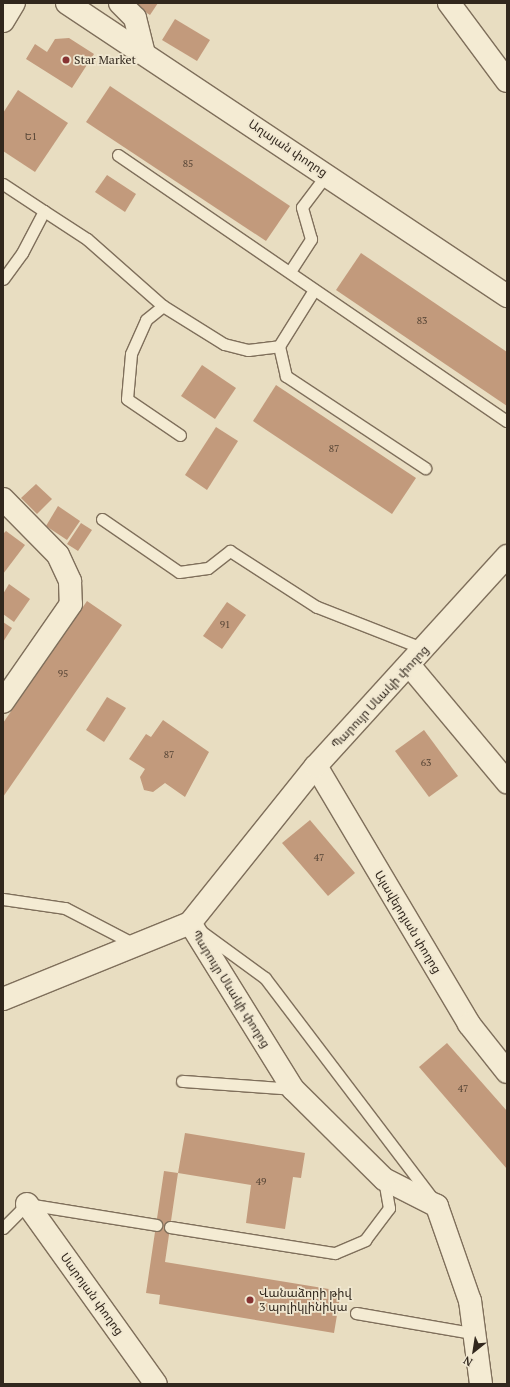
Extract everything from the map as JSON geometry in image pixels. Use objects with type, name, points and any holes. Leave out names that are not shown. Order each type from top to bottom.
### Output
[{"type":"street","points":[[3,21],[14,3]]},
{"type":"street","name":"Աղայան փողոց","points":[[67,3],[143,51],[507,296]]},
{"type":"street","points":[[120,3],[135,18],[143,51]]},
{"type":"street","points":[[449,3],[507,81]]},
{"type":"street","points":[[3,499],[58,555],[70,581],[71,604],[3,702]]},
{"type":"street","name":"Պարույր Սևակի փողոց","points":[[437,1206],[384,1179],[293,1089],[190,924],[316,766],[417,657],[507,556]]},
{"type":"street","points":[[417,657],[507,782]]},
{"type":"street","name":"Ալավերդյան փողոց","points":[[316,766],[469,1024],[507,1072]]},
{"type":"street","points":[[3,999],[190,924]]},
{"type":"street","name":"Սարոյան փողոց","points":[[27,1204],[156,1384]]},
{"type":"street","points":[[437,1206],[470,1301],[472,1333],[481,1384]]},
{"type":"lane","points":[[118,155],[291,270],[314,290],[507,421]]},
{"type":"lane","points":[[291,270],[311,239],[302,207],[327,174]]},
{"type":"lane","points":[[3,184],[87,239],[163,306],[224,344],[248,350],[279,346]]},
{"type":"lane","points":[[3,278],[22,253],[44,211]]},
{"type":"lane","points":[[314,290],[279,346],[286,376],[425,468]]},
{"type":"lane","points":[[163,306],[146,320],[131,354],[127,399],[180,435]]},
{"type":"lane","points":[[102,519],[179,572],[208,568],[230,551],[317,607],[417,657]]},
{"type":"lane","points":[[3,898],[65,908],[136,945]]},
{"type":"lane","points":[[190,924],[265,978],[437,1206]]},
{"type":"lane","points":[[182,1081],[293,1089]]},
{"type":"lane","points":[[170,1227],[335,1253],[365,1240],[389,1208],[384,1179]]},
{"type":"lane","points":[[3,1228],[27,1204],[156,1225]]},
{"type":"lane","points":[[356,1313],[472,1333]]},
{"type":"building","points":[[131,3],[158,3],[150,15]]},
{"type":"building","points":[[175,19],[210,40],[197,61],[162,40]]},
{"type":"building","name":"Star Market","points":[[69,38],[94,54],[72,88],[26,59],[35,44],[47,52],[55,39]]},
{"type":"building","points":[[110,86],[290,206],[266,241],[86,122]]},
{"type":"building","points":[[18,90],[68,123],[35,172],[3,151],[3,113]]},
{"type":"building","points":[[107,175],[136,194],[125,212],[95,192]]},
{"type":"building","points":[[361,253],[507,352],[507,406],[336,290]]},
{"type":"building","points":[[202,365],[236,388],[215,419],[181,396]]},
{"type":"building","points":[[276,385],[416,478],[392,514],[253,421]]},
{"type":"building","points":[[216,427],[238,441],[207,490],[185,475]]},
{"type":"building","points":[[36,484],[52,499],[37,514],[21,498]]},
{"type":"building","points":[[58,506],[80,521],[67,540],[46,526]]},
{"type":"building","points":[[81,523],[92,530],[78,551],[67,544]]},
{"type":"building","points":[[6,531],[25,545],[3,574],[3,534]]},
{"type":"building","points":[[9,584],[30,599],[14,622],[3,614],[3,594]]},
{"type":"building","points":[[87,601],[122,625],[3,797],[3,723]]},
{"type":"building","points":[[227,602],[246,615],[222,649],[203,636]]},
{"type":"building","points":[[3,622],[12,628],[3,642]]},
{"type":"building","points":[[107,697],[126,708],[104,742],[86,730]]},
{"type":"building","points":[[163,720],[209,752],[185,797],[165,783],[153,792],[144,790],[140,777],[145,769],[129,759],[146,734],[151,737]]},
{"type":"building","points":[[424,730],[458,776],[429,797],[395,751]]},
{"type":"building","points":[[310,820],[355,873],[328,896],[282,843]]},
{"type":"building","points":[[447,1043],[507,1111],[507,1169],[419,1067]]},
{"type":"building","points":[[185,1133],[305,1153],[301,1178],[293,1177],[285,1229],[246,1223],[251,1185],[178,1173]]},
{"type":"building","name":"Վանաձորի թիվ 3 պոլիկլինիկա","points":[[164,1171],[178,1173],[165,1262],[341,1291],[334,1333],[159,1304],[160,1295],[146,1293]]},
{"type":"place","name":"Star Market","points":[[66,60]]},
{"type":"place","name":"Վանաձորի թիվ 3 պոլիկլինիկա","points":[[250,1300]]}]
